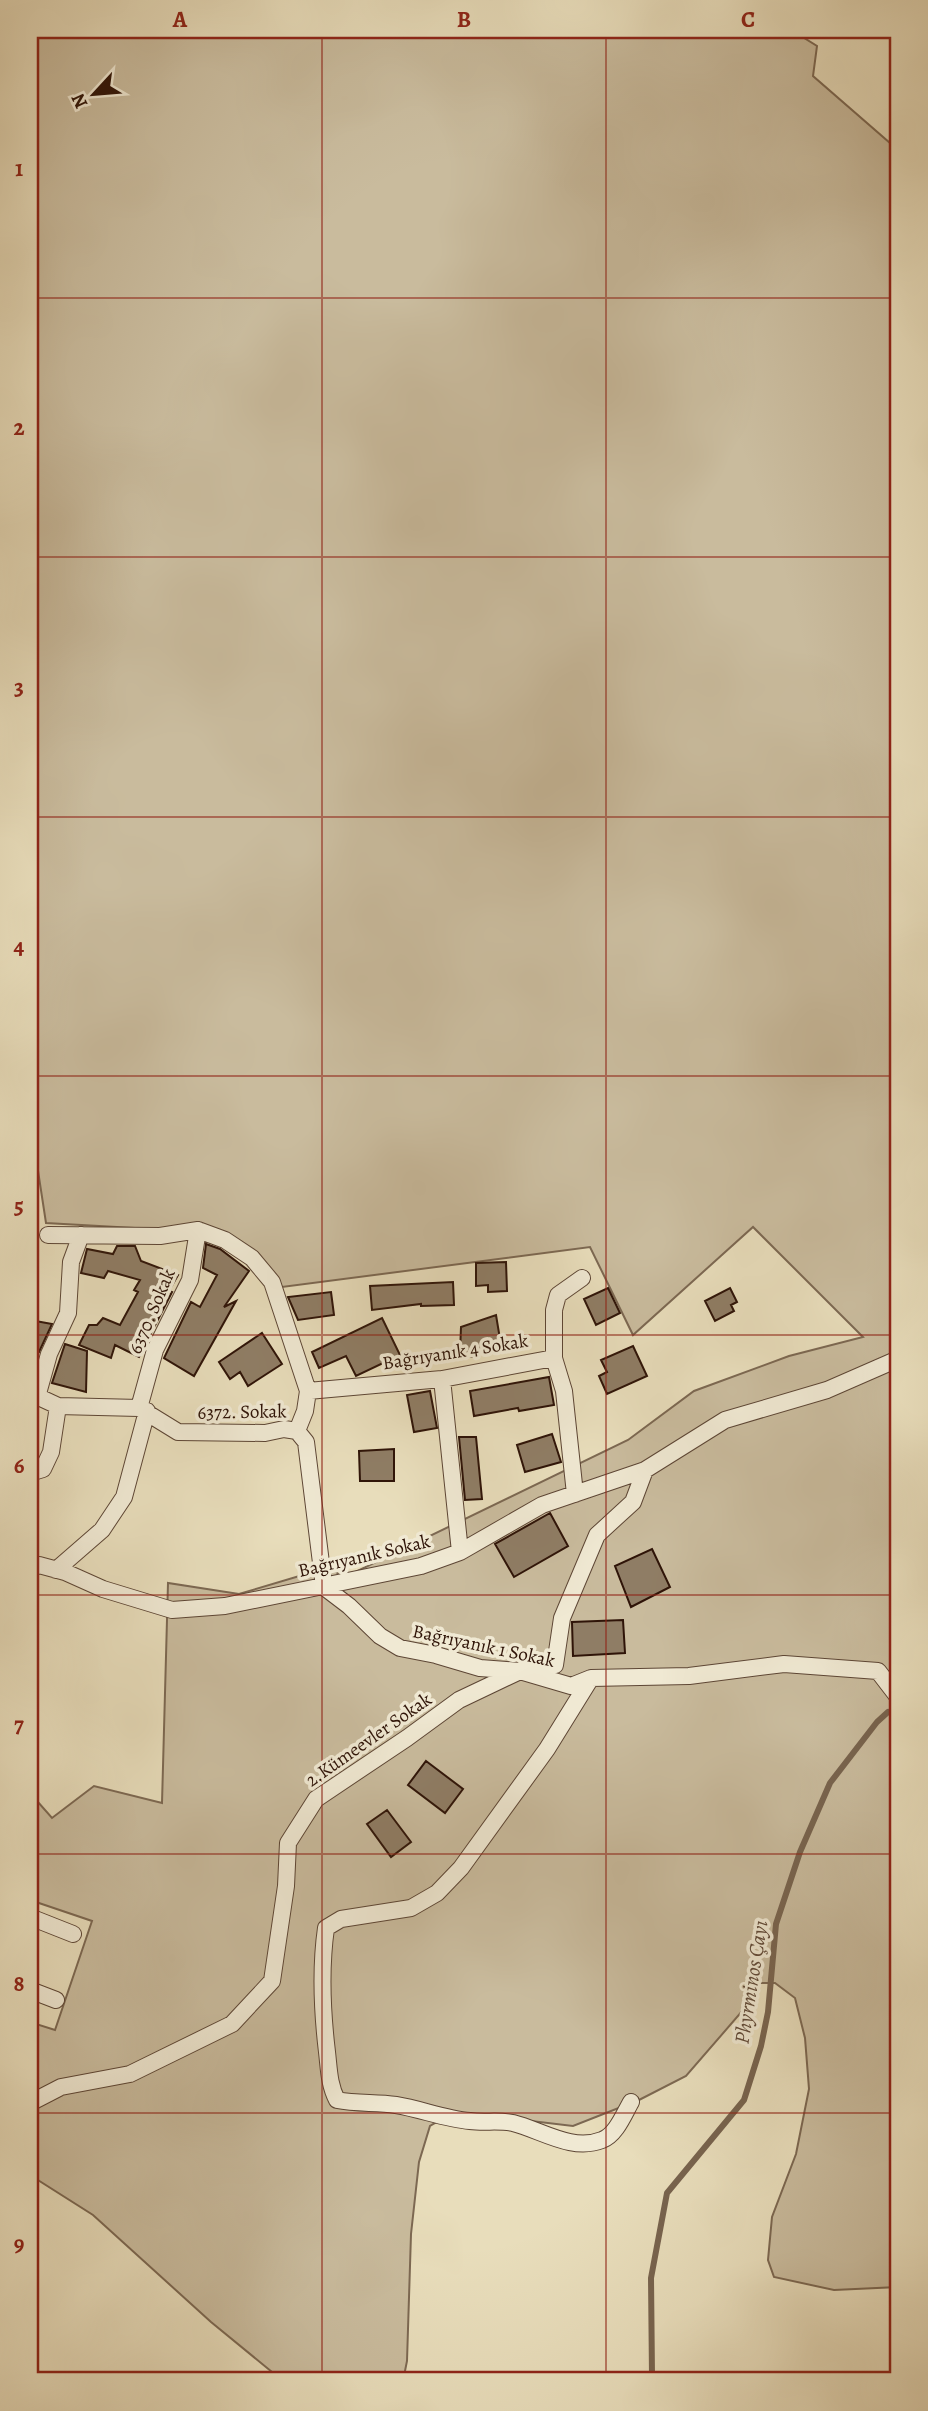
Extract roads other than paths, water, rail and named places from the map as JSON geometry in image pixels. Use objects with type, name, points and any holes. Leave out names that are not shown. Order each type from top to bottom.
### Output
[{"type":"street","points":[[48,1235],[160,1236],[198,1230],[225,1240],[252,1258],[272,1282],[308,1391],[305,1411],[297,1431],[306,1442],[324,1587]]},
{"type":"street","name":"6370. Sokak","points":[[56,1570],[102,1530],[124,1497],[155,1350],[190,1280],[198,1230]]},
{"type":"street","points":[[81,1235],[71,1262],[68,1313],[34,1395],[58,1406],[143,1409]]},
{"type":"street","points":[[554,1358],[554,1310],[558,1296],[582,1278]]},
{"type":"street","name":"Bağrıyanık 4 Sokak","points":[[308,1391],[442,1379],[554,1358],[564,1391],[575,1494]]},
{"type":"street","name":"Bağrıyanık Sokak","points":[[30,1568],[39,1565],[56,1570],[103,1589],[172,1610],[225,1606],[421,1566],[460,1552],[542,1505],[645,1471],[725,1420],[827,1390],[898,1359]]},
{"type":"street","points":[[442,1379],[460,1552]]},
{"type":"street","points":[[30,1473],[43,1469],[51,1452],[58,1406]]},
{"type":"street","name":"6372. Sokak","points":[[143,1409],[178,1432],[297,1431]]},
{"type":"street","name":"2.Kümeevler Sokak","points":[[30,2103],[61,2087],[130,2074],[232,2024],[272,1981],[286,1886],[288,1843],[316,1798],[459,1700],[520,1671],[555,1665],[562,1618],[597,1535],[634,1502],[645,1471]]},
{"type":"street","name":"Bağrıyanık 1 Sokak","points":[[324,1587],[349,1606],[380,1636],[400,1648],[480,1668],[520,1671],[571,1686],[591,1678],[689,1676],[783,1664],[878,1671],[898,1697]]},
{"type":"street","points":[[591,1678],[540,1759],[461,1868],[437,1893],[411,1908],[341,1919],[326,1928],[321,1959],[323,2017],[331,2089],[337,2100],[357,2104],[394,2105],[471,2122],[495,2120],[515,2124],[558,2140],[586,2143],[604,2140],[616,2128],[631,2102]]},
{"type":"street","points":[[30,1917],[74,1934]]},
{"type":"street","points":[[30,1990],[56,2000]]},
{"type":"waterway","name":"Phyrminos Çayı","points":[[647,2381],[652,2375],[651,2278],[667,2193],[744,2100],[761,2046],[768,2012],[776,1924],[800,1852],[830,1783],[877,1722],[888,1712]]}]
